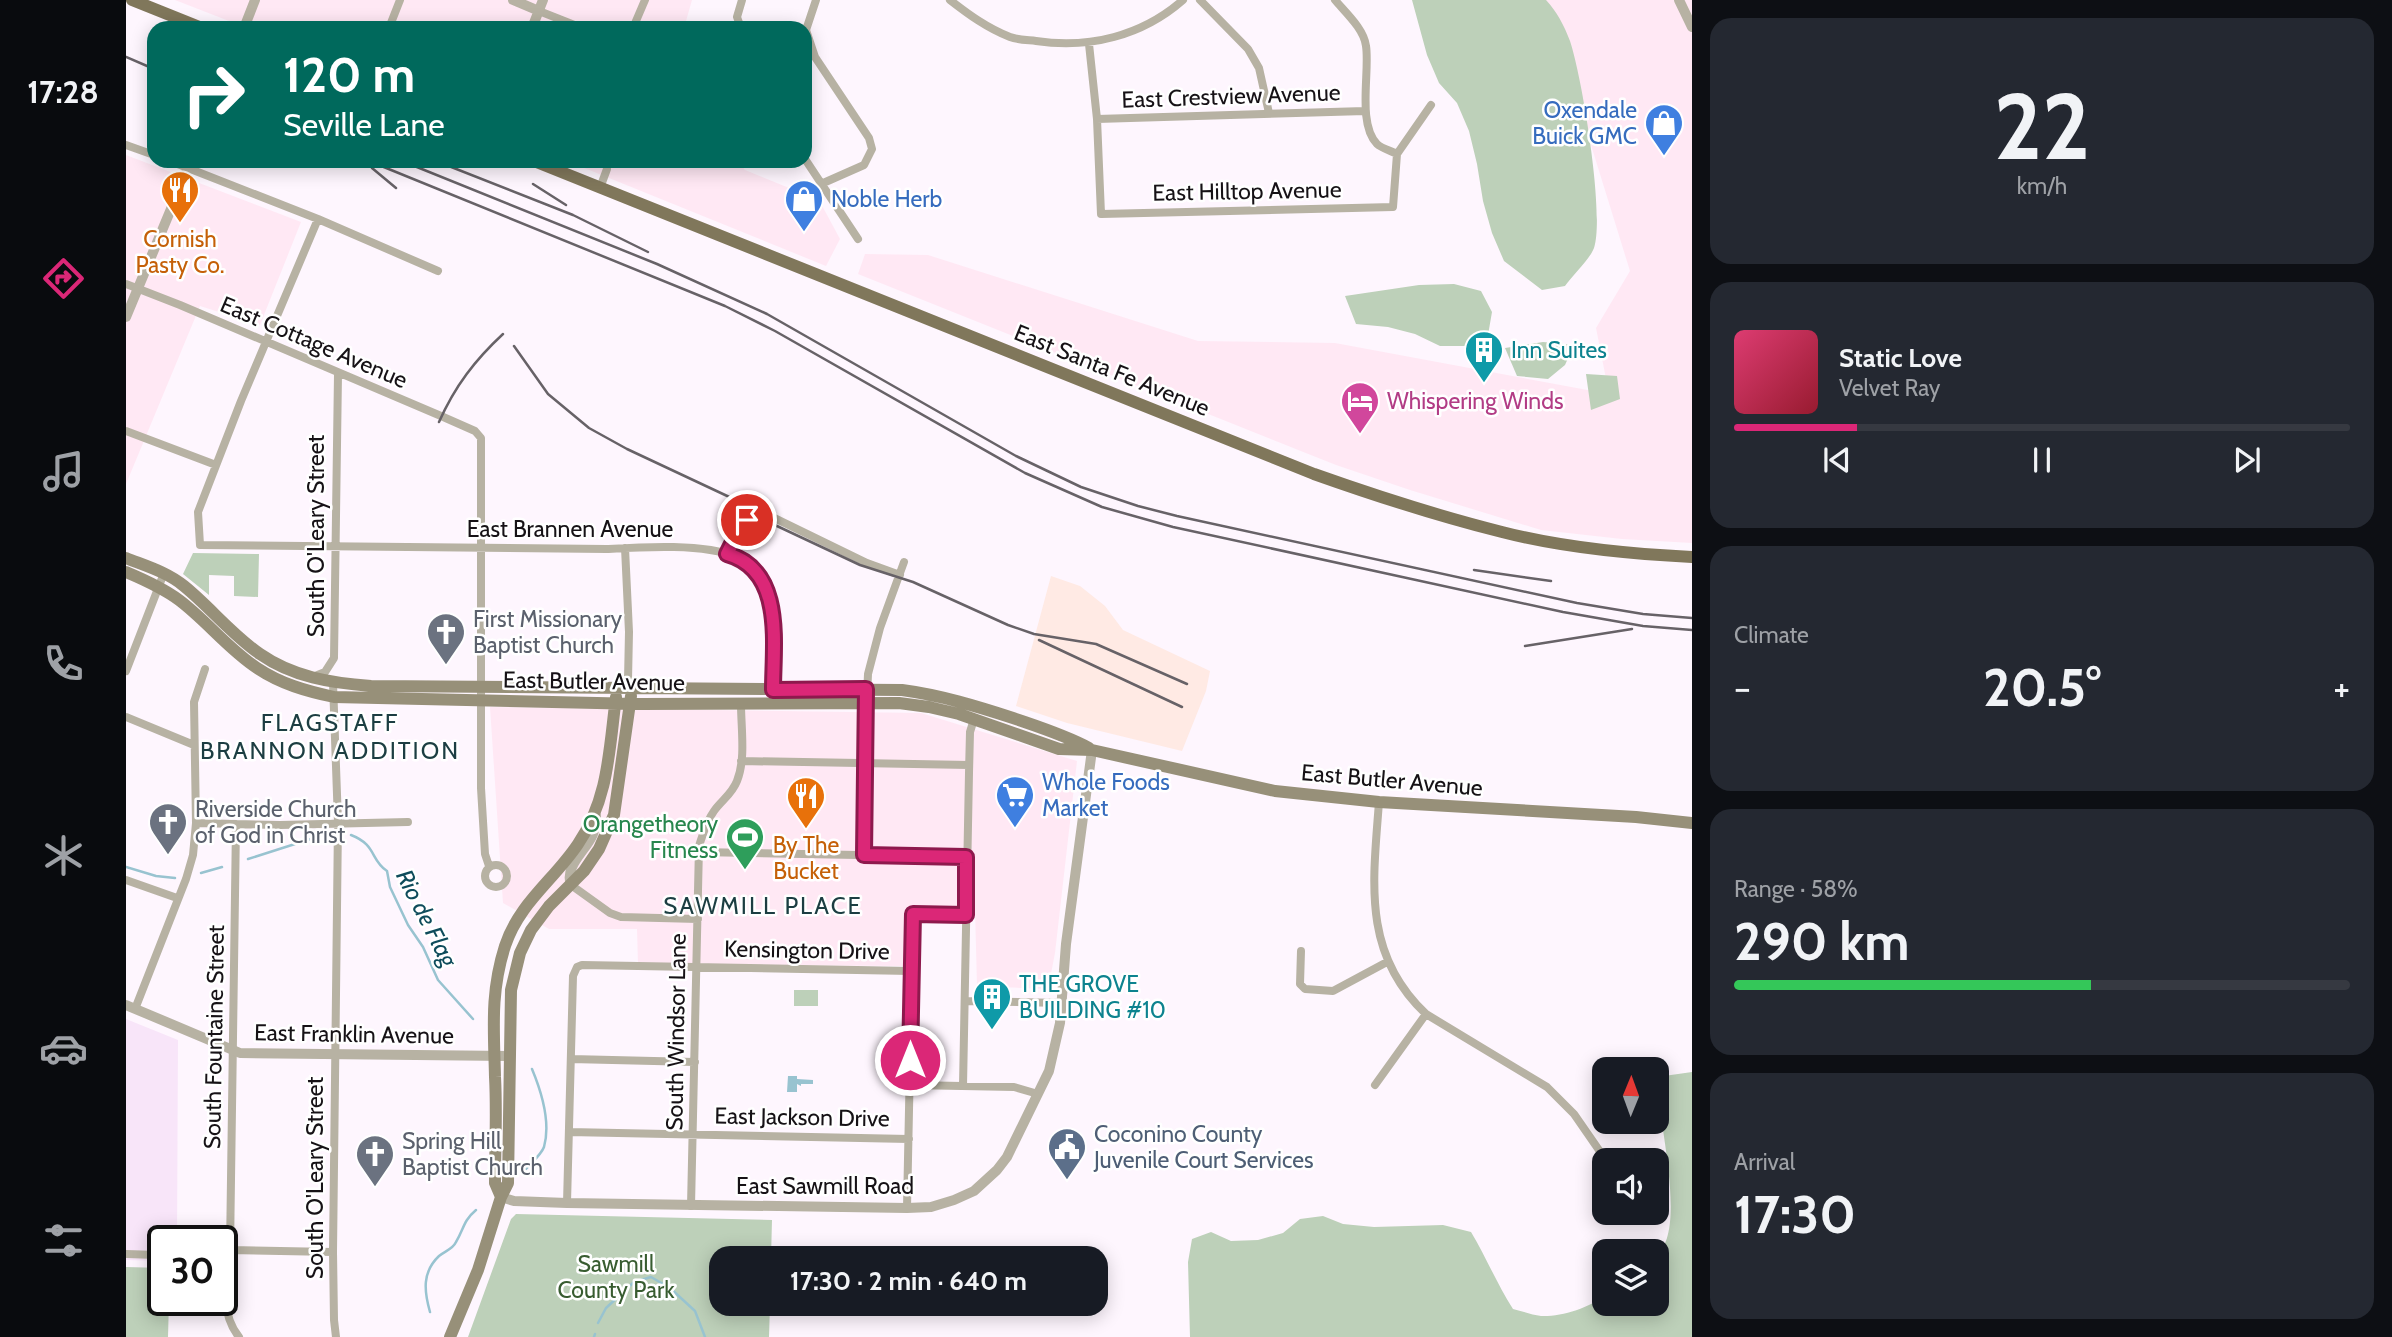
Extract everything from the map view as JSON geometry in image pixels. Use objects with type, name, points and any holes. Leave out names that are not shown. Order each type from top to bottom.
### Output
[{"type":"main road","points":[[132,0],[184,21]]},
{"type":"main road","name":"East Santa Fe Avenue","points":[[551,168],[1314,474],[1386,499],[1503,533],[1550,542],[1692,557]]},
{"type":"main road","name":"East Butler Avenue","points":[[126,558],[164,573],[190,591],[259,654],[303,675],[333,683],[615,704],[899,703],[929,707],[974,719],[1059,749],[1092,750],[1275,792],[1379,802],[1636,817],[1692,823]]},
{"type":"main road","name":"East Butler Avenue","points":[[126,572],[159,587],[190,609],[232,650],[258,668],[285,683],[334,697],[617,689],[630,685],[773,690],[866,689],[931,694],[956,700],[1068,737],[1092,750]]},
{"type":"main road","points":[[450,1337],[478,1270],[508,1183],[511,990],[520,953],[531,930],[549,906],[584,871],[599,849],[614,815],[630,704],[630,685]]},
{"type":"main road","points":[[501,1197],[495,1184],[492,1017],[497,974],[506,943],[524,906],[578,845],[596,814],[607,778],[617,689]]},
{"type":"street","points":[[247,21],[255,0]]},
{"type":"street","points":[[392,21],[400,0]]},
{"type":"street","points":[[513,0],[541,5],[570,21]]},
{"type":"street","points":[[636,21],[645,0]]},
{"type":"street","points":[[809,21],[816,0]]},
{"type":"street","points":[[950,0],[976,20],[1011,37],[1049,43],[1088,44],[1134,30],[1167,14],[1183,0]]},
{"type":"street","points":[[1200,0],[1248,50],[1259,68],[1269,113]]},
{"type":"street","points":[[1335,0],[1355,24],[1366,43],[1365,111],[1368,127],[1376,144],[1396,154],[1431,105]]},
{"type":"street","points":[[1679,0],[1692,27]]},
{"type":"street","points":[[738,21],[741,3]]},
{"type":"street","points":[[1088,44],[1097,119]]},
{"type":"street","points":[[812,48],[815,57],[869,138],[872,149],[864,165],[821,184]]},
{"type":"street","name":"East Crestview Avenue","points":[[1097,119],[1365,111]]},
{"type":"street","name":"East Hilltop Avenue","points":[[1097,119],[1101,214],[1393,207],[1396,154]]},
{"type":"street","points":[[126,145],[147,152]]},
{"type":"street","points":[[126,317],[187,168]]},
{"type":"street","points":[[198,168],[438,271]]},
{"type":"street","points":[[600,188],[607,168]]},
{"type":"street","points":[[811,168],[858,239]]},
{"type":"street","points":[[126,431],[216,465],[318,219]]},
{"type":"street","name":"East Cottage Avenue","points":[[126,284],[475,431],[481,438],[480,548]]},
{"type":"street","name":"South O'Leary Street","points":[[303,675],[316,676],[325,672],[334,658],[338,374]]},
{"type":"street","name":"East Brannen Avenue","points":[[216,465],[198,512],[200,545],[625,548],[704,550],[727,554]]},
{"type":"street","points":[[773,690],[771,605],[767,589],[748,564],[727,554],[736,536],[758,510],[867,563],[900,575]]},
{"type":"street","points":[[480,548],[483,829],[489,866]]},
{"type":"street","points":[[625,548],[630,685]]},
{"type":"street","points":[[864,855],[866,689],[880,628],[904,562]]},
{"type":"street","points":[[126,671],[164,573]]},
{"type":"street","points":[[130,1007],[186,878],[193,855],[196,823],[194,702],[205,669]]},
{"type":"street","name":"South O'Leary Street","points":[[333,683],[338,822],[333,1252],[336,1337]]},
{"type":"street","name":"South Windsor Lane","points":[[691,1206],[699,852],[706,824],[731,794],[738,779],[741,761],[741,704]]},
{"type":"street","points":[[126,717],[194,745]]},
{"type":"street","points":[[963,1086],[966,857],[970,732],[974,719]]},
{"type":"street","name":"East Sawmill Road","points":[[501,1197],[514,1201],[568,1203],[907,1208],[931,1207],[974,1191],[1007,1157],[1049,1071],[1056,1047],[1066,944],[1092,750]]},
{"type":"street","points":[[741,761],[969,765]]},
{"type":"street","points":[[1379,802],[1377,932],[1387,962],[1410,999],[1426,1014],[1547,1087],[1574,1114],[1598,1148]]},
{"type":"street","points":[[596,814],[593,834],[570,869],[571,885],[610,913],[621,917],[698,919]]},
{"type":"street","points":[[196,823],[279,825],[408,822]]},
{"type":"street","name":"South Fountaine Street","points":[[230,1225],[236,824]]},
{"type":"street","points":[[699,852],[966,857]]},
{"type":"street","points":[[126,880],[177,898]]},
{"type":"street","points":[[907,1208],[913,914],[966,915]]},
{"type":"street","points":[[1301,951],[1300,984],[1305,989],[1333,991],[1387,962]]},
{"type":"street","name":"Kensington Drive","points":[[571,1059],[573,976],[577,967],[582,965],[911,971]]},
{"type":"street","points":[[965,1001],[1062,1003]]},
{"type":"street","name":"East Franklin Avenue","points":[[130,1007],[233,1052],[508,1056]]},
{"type":"street","points":[[1375,1085],[1426,1014]]},
{"type":"street","points":[[568,1203],[571,1059],[695,1062]]},
{"type":"street","points":[[910,1085],[1014,1087],[1038,1094]]},
{"type":"street","name":"East Jackson Drive","points":[[569,1132],[909,1139]]},
{"type":"street","points":[[238,1250],[333,1252]]},
{"type":"street","points":[[126,1254],[147,1255]]},
{"type":"street","name":"South Fountaine Street","points":[[227,1316],[239,1337]]},
{"type":"shaded area","points":[[175,0],[692,0],[686,21],[229,21]]},
{"type":"shaded area","points":[[1539,0],[1692,0],[1692,543],[1541,530],[1410,490],[1336,465],[858,274],[865,254],[928,255],[1198,341],[1335,343],[1609,394],[1596,328],[1630,271],[1574,90]]},
{"type":"shaded area","points":[[126,155],[147,163],[147,168],[160,168],[301,222],[260,325],[200,306],[126,484]]},
{"type":"shaded area","points":[[584,168],[743,168],[819,200],[840,239],[826,266]]},
{"type":"shaded area","points":[[1051,576],[1080,586],[1105,606],[1123,630],[1210,671],[1206,691],[1182,751],[1067,723],[1016,706]]},
{"type":"shaded area","points":[[490,707],[921,713],[1077,761],[1055,953],[1048,989],[977,986],[975,909],[910,909],[906,966],[638,964],[637,929],[549,929],[503,903]]},
{"type":"shaded area","points":[[126,1019],[178,1040],[177,1225],[147,1225],[147,1261],[126,1260]]},
{"type":"green space","points":[[1412,0],[1546,0],[1563,24],[1570,41],[1580,84],[1591,145],[1597,206],[1594,248],[1565,286],[1542,290],[1504,261],[1483,201],[1469,131],[1457,103],[1439,83],[1427,55]]},
{"type":"green space","points":[[1454,284],[1481,291],[1492,312],[1488,335],[1467,346],[1440,346],[1415,334],[1388,327],[1356,324],[1345,296],[1419,285]]},
{"type":"green space","points":[[1543,342],[1574,345],[1565,365],[1548,379],[1517,376],[1505,348]]},
{"type":"green space","points":[[1586,374],[1617,376],[1620,399],[1591,410]]},
{"type":"green space","points":[[193,553],[259,554],[258,597],[234,596],[234,576],[209,575],[209,595],[183,574]]},
{"type":"green space","points":[[794,990],[818,990],[818,1006],[794,1006]]},
{"type":"green space","points":[[1692,1072],[1692,1337],[1190,1337],[1188,1262],[1192,1239],[1211,1232],[1231,1241],[1258,1240],[1283,1233],[1300,1219],[1323,1216],[1343,1224],[1374,1227],[1443,1225],[1471,1232],[1513,1309],[1549,1316],[1592,1303],[1592,1316],[1669,1316],[1669,1239],[1666,1239],[1671,1198],[1669,1148],[1666,1148],[1664,1134],[1670,1134],[1670,1075]]},
{"type":"green space","name":"Sawmill County Park","points":[[516,1214],[772,1220],[771,1246],[709,1246],[709,1316],[770,1316],[769,1337],[468,1337],[511,1219]]},
{"type":"green space","points":[[126,1267],[147,1268],[147,1316],[169,1316],[168,1337],[126,1337]]},
{"type":"water","points":[[788,1076],[813,1080],[813,1084],[797,1084],[797,1092],[787,1092]]},
{"type":"waterway","name":"Rio de Flag","points":[[351,835],[365,843],[387,871],[390,887],[438,980],[473,1019]]},
{"type":"waterway","name":"Rio de Flag","points":[[248,859],[320,836]]},
{"type":"waterway","name":"Rio de Flag","points":[[126,867],[156,876],[175,878]]},
{"type":"waterway","name":"Rio de Flag","points":[[201,873],[222,867]]},
{"type":"waterway","name":"Rio de Flag","points":[[526,1169],[543,1150],[546,1137],[544,1108],[532,1069]]},
{"type":"waterway","name":"Rio de Flag","points":[[430,1312],[426,1297],[427,1275],[433,1262],[455,1244],[466,1222],[476,1210]]},
{"type":"waterway","name":"Rio de Flag","points":[[598,1323],[606,1308],[634,1282],[651,1277],[670,1288],[695,1311],[705,1337]]},
{"type":"railway","points":[[126,57],[147,66]]},
{"type":"railway","points":[[372,168],[396,188]]},
{"type":"railway","points":[[386,168],[725,306],[775,331],[1025,473],[1102,507],[1173,527],[1563,612],[1643,626],[1692,630]]},
{"type":"railway","points":[[419,168],[657,264],[767,314],[1016,456],[1081,487],[1177,516],[1577,603],[1643,614],[1692,618]]},
{"type":"railway","points":[[454,168],[573,215],[648,252]]},
{"type":"railway","points":[[533,184],[566,205]]},
{"type":"railway","points":[[439,422],[466,374],[503,334]]},
{"type":"railway","points":[[514,346],[548,394],[589,428],[627,449],[740,502],[777,526],[860,565],[913,582],[1008,625],[1034,634],[1096,644],[1187,684]]},
{"type":"railway","points":[[1474,570],[1551,581]]},
{"type":"railway","points":[[1525,646],[1632,629]]},
{"type":"railway","points":[[1039,640],[1182,707]]},
{"type":"place","name":"Oxendale Buick GMC","points":[[1664,157]]},
{"type":"place","name":"Cornish Pasty Co.","points":[[180,224]]},
{"type":"place","name":"Noble Herb","points":[[804,233]]},
{"type":"place","name":"Inn Suites","points":[[1484,384]]},
{"type":"place","name":"Whispering Winds","points":[[1360,435]]},
{"type":"place","name":"First Missionary Baptist Church","points":[[446,666]]},
{"type":"place","name":"Whole Foods Market","points":[[1015,829]]},
{"type":"place","name":"By The Bucket","points":[[806,830]]},
{"type":"place","name":"Riverside Church of God in Christ","points":[[168,856]]},
{"type":"place","name":"Orangetheory Fitness","points":[[745,871]]},
{"type":"place","name":"THE GROVE BUILDING #10","points":[[992,1031]]},
{"type":"place","name":"Coconino County Juvenile Court Services","points":[[1067,1181]]},
{"type":"place","name":"Spring Hill Baptist Church","points":[[375,1188]]},
{"type":"district","name":"FLAGSTAFF BRANNON ADDITION","points":[[330,736]]},
{"type":"district","name":"SAWMILL PLACE","points":[[763,905]]},
{"type":"route","points":[[747,520],[727,554],[748,564],[767,589],[771,605],[773,690],[866,689],[864,855],[966,857],[966,915],[913,914],[910,1060]]}]
